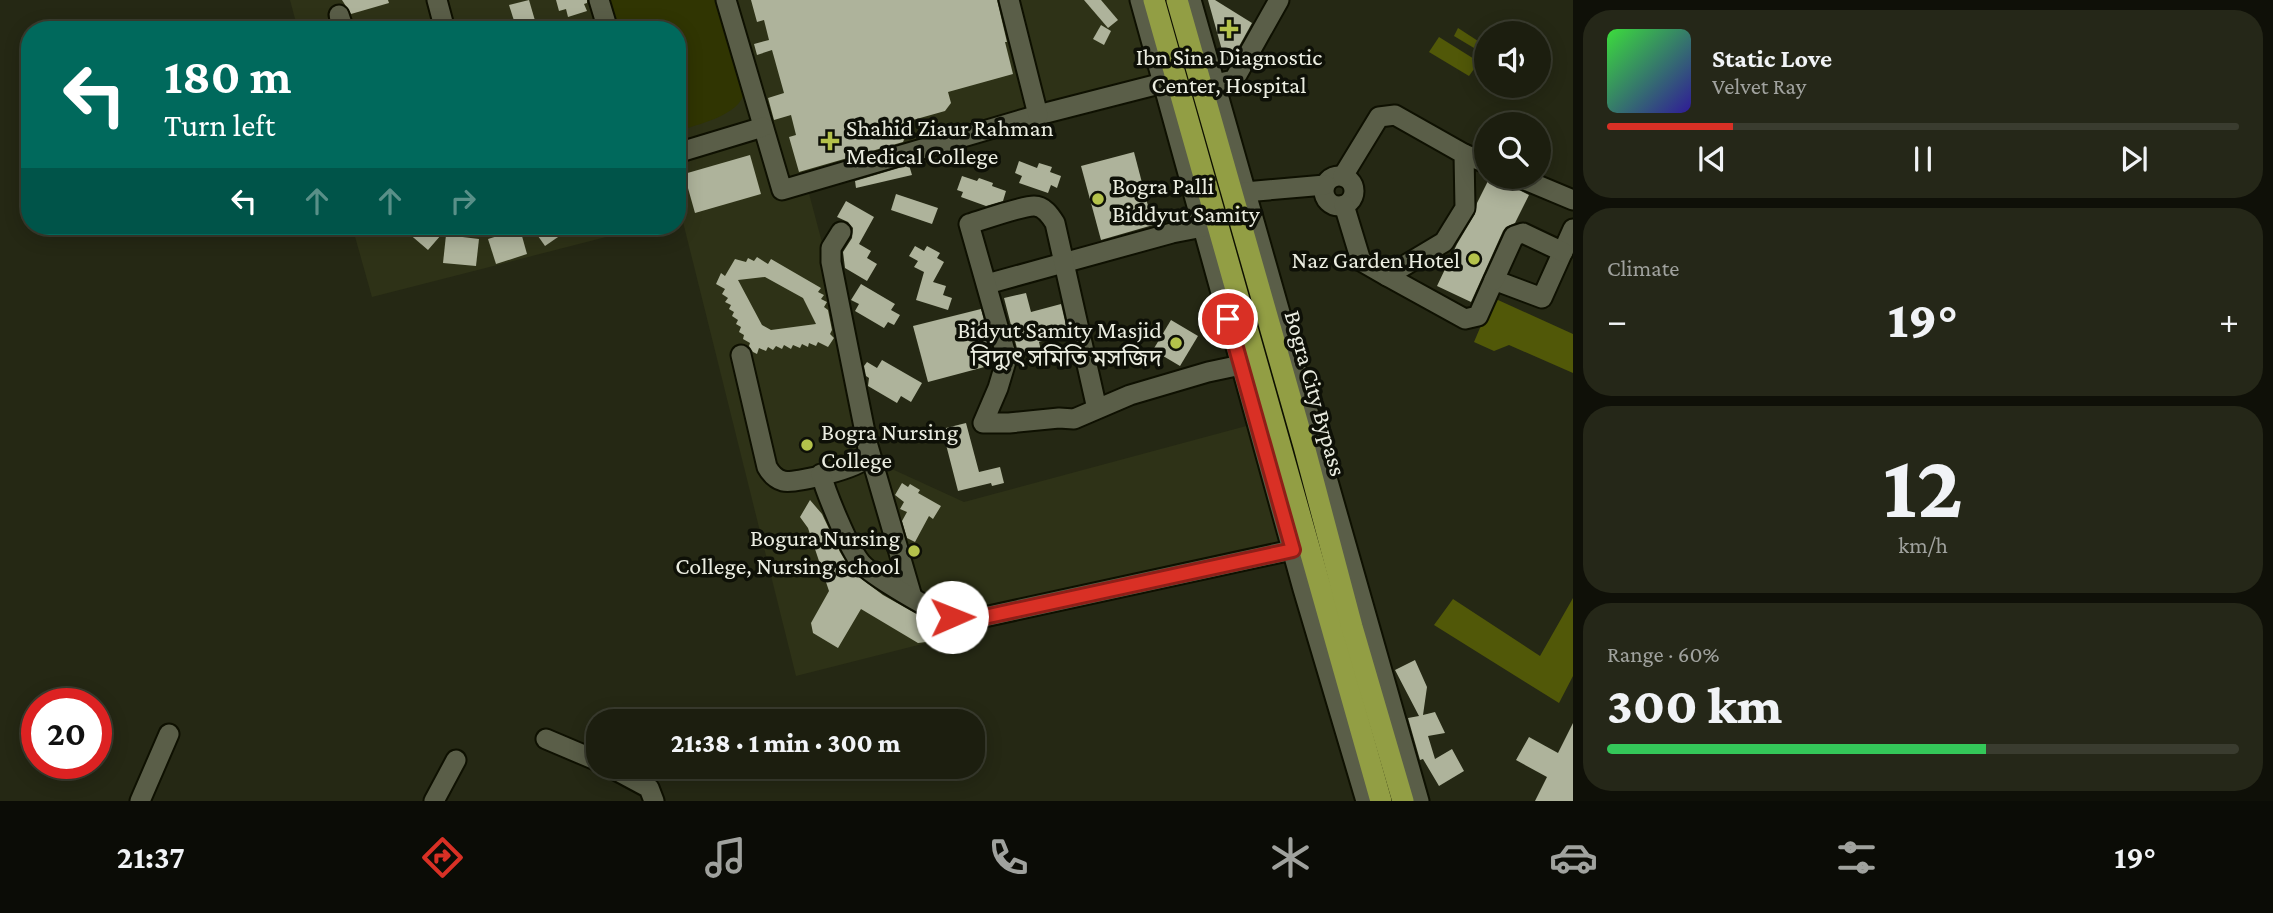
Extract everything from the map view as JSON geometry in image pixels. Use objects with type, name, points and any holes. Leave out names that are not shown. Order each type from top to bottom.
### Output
[{"type":"highway","name":"Bogra City Bypass","points":[[1154,0],[1381,801]]},
{"type":"highway","name":"Bogra City Bypass","points":[[1177,0],[1403,801]]},
{"type":"street","points":[[437,0],[443,21]]},
{"type":"street","points":[[599,0],[605,21]]},
{"type":"street","points":[[726,0],[782,190],[1038,115],[1163,83]]},
{"type":"street","points":[[1009,0],[1038,115]]},
{"type":"street","points":[[1140,0],[1366,801]]},
{"type":"street","points":[[1191,0],[1419,801]]},
{"type":"street","points":[[1214,85],[1234,80],[1279,0]]},
{"type":"street","points":[[1246,197],[1331,185],[1351,181],[1354,190],[1352,199],[1345,205],[1330,203],[1331,185],[1379,117],[1395,115],[1474,158]]},
{"type":"street","points":[[686,150],[763,127]]},
{"type":"street","points":[[1387,276],[1444,242],[1465,208],[1464,154]]},
{"type":"street","points":[[1547,189],[1573,200]]},
{"type":"street","points":[[1345,205],[1361,261],[1465,319],[1478,316],[1514,236],[1523,233],[1563,252]]},
{"type":"street","points":[[1097,409],[1055,223],[1038,207],[1024,208],[969,224],[1007,358],[983,423],[1074,419],[1130,395],[1241,365]]},
{"type":"street","points":[[987,284],[1172,233],[1203,227]]},
{"type":"street","points":[[1494,280],[1542,298],[1573,229]]},
{"type":"street","points":[[841,232],[831,248],[831,262],[868,446],[912,597]]},
{"type":"street","points":[[741,355],[770,473],[778,480],[788,481],[860,464],[867,456],[868,446]]},
{"type":"street","points":[[821,474],[858,560],[874,575],[947,616],[975,619],[1293,550]]},
{"type":"street","points":[[140,801],[169,734]]},
{"type":"street","points":[[546,739],[586,756]]},
{"type":"street","points":[[434,801],[456,760]]},
{"type":"street","points":[[632,779],[649,788],[654,801]]},
{"type":"shaded area","points":[[290,0],[1130,0],[1158,96],[807,186],[881,464],[964,502],[1250,425],[1285,552],[796,676],[686,234],[686,21],[296,21]]},
{"type":"shaded area","points":[[606,0],[717,0],[744,92],[741,100],[727,113],[686,128],[686,21],[613,21]]},
{"type":"shaded area","points":[[1458,28],[1474,38],[1474,48],[1454,36]]},
{"type":"shaded area","points":[[1439,37],[1474,59],[1474,69],[1469,76],[1429,52]]},
{"type":"shaded area","points":[[355,235],[614,235],[372,297]]},
{"type":"shaded area","points":[[1498,300],[1573,334],[1573,373],[1509,345],[1494,351],[1474,342],[1491,302]]},
{"type":"shaded area","points":[[1573,598],[1573,676],[1559,703],[1434,625],[1453,599],[1540,656]]},
{"type":"building","points":[[342,0],[388,0],[389,3],[351,14]]},
{"type":"building","points":[[529,0],[535,21],[514,21],[509,5]]},
{"type":"building","points":[[556,0],[587,0],[584,4],[587,11],[568,17],[566,9],[559,11]]},
{"type":"building","points":[[751,0],[997,0],[1013,74],[948,92],[951,103],[945,111],[913,120],[903,142],[799,172],[789,137],[796,135],[791,115],[774,120],[768,98],[784,93],[772,50],[757,55],[754,44],[769,40],[764,20],[757,22]]},
{"type":"building","points":[[1084,0],[1101,0],[1118,20],[1108,28]]},
{"type":"building","points":[[1208,0],[1215,0],[1252,23],[1227,68]]},
{"type":"building","points":[[1101,25],[1111,31],[1104,45],[1093,39]]},
{"type":"building","points":[[1134,152],[1153,225],[1101,240],[1081,166]]},
{"type":"building","points":[[750,155],[761,194],[695,213],[686,173]]},
{"type":"building","points":[[1019,161],[1037,168],[1039,163],[1052,167],[1050,172],[1061,176],[1057,188],[1051,185],[1048,193],[1019,183],[1022,176],[1015,173]]},
{"type":"building","points":[[909,165],[912,175],[856,188],[855,181]]},
{"type":"building","points":[[962,176],[993,183],[992,186],[1006,191],[1003,201],[986,206],[961,197],[963,192],[957,190]]},
{"type":"building","name":"Naz Garden Hotel","points":[[1484,189],[1517,189],[1529,195],[1515,223],[1503,231],[1471,302],[1437,286],[1475,214]]},
{"type":"building","points":[[896,194],[938,208],[932,224],[891,210]]},
{"type":"building","points":[[846,201],[874,217],[859,244],[871,251],[867,258],[877,264],[867,281],[845,268],[843,252],[852,238],[853,228],[848,222],[837,217]]},
{"type":"building","points":[[410,235],[441,235],[428,250]]},
{"type":"building","points":[[446,235],[479,239],[476,266],[443,263]]},
{"type":"building","points":[[501,235],[522,235],[527,254],[496,264],[488,239]]},
{"type":"building","points":[[537,235],[561,235],[545,246]]},
{"type":"building","points":[[915,246],[924,251],[927,246],[940,253],[937,258],[944,262],[933,282],[946,286],[943,295],[952,298],[948,310],[916,300],[924,272],[914,267],[918,261],[909,256]]},
{"type":"building","points":[[757,257],[768,264],[771,259],[821,288],[818,292],[824,295],[821,299],[827,302],[824,307],[828,310],[832,330],[830,334],[834,338],[828,347],[818,342],[816,346],[809,343],[808,347],[802,344],[800,348],[793,345],[791,349],[784,345],[782,349],[776,346],[773,350],[768,347],[766,351],[759,348],[757,354],[753,352],[750,343],[743,339],[744,335],[739,332],[741,327],[736,324],[738,320],[732,316],[734,312],[729,309],[731,305],[725,302],[728,298],[722,294],[725,289],[716,284],[721,273],[725,276],[735,259],[746,262],[748,258],[754,261]],"holes":[[[765,277],[803,298],[816,324],[771,330],[762,325],[738,280]]]},
{"type":"building","points":[[861,284],[895,304],[891,310],[900,315],[894,325],[888,322],[884,328],[855,311],[859,304],[851,300]]},
{"type":"building","points":[[1026,293],[1031,312],[1061,304],[1068,334],[1039,342],[1041,351],[1019,356],[1004,298]]},
{"type":"building","points":[[981,309],[994,358],[992,365],[928,382],[913,326]]},
{"type":"building","name":"Bidyut Samity Masjid বিদ্যুৎ সমিতি মসজিদ","points":[[1171,320],[1198,336],[1180,366],[1153,350]]},
{"type":"building","points":[[882,360],[922,383],[911,402],[901,396],[897,403],[868,386],[869,378],[864,366],[867,362],[877,368]]},
{"type":"building","points":[[966,423],[979,472],[1000,467],[1004,483],[992,486],[991,483],[958,491],[942,429]]},
{"type":"building","points":[[902,483],[908,487],[910,484],[920,490],[918,493],[941,506],[933,519],[929,516],[915,542],[907,538],[902,521],[907,512],[900,509],[904,502],[895,495]]},
{"type":"building","points":[[810,500],[822,514],[852,572],[883,595],[927,620],[934,641],[918,643],[861,609],[838,648],[813,633],[811,623],[829,591],[808,528],[800,517]]},
{"type":"building","points":[[1415,660],[1427,687],[1423,715],[1435,712],[1445,733],[1428,736],[1435,759],[1452,749],[1464,771],[1439,786],[1423,759],[1420,760],[1408,718],[1419,716],[1395,670]]},
{"type":"building","points":[[1573,723],[1573,801],[1535,801],[1547,777],[1516,760],[1529,737],[1558,753]]},
{"type":"place","name":"Ibn Sina Diagnostic Center, Hospital","points":[[1229,29]]},
{"type":"place","name":"Shahid Ziaur Rahman Medical College","points":[[830,141]]},
{"type":"place","name":"Bogra Palli Biddyut Samity","points":[[1098,199]]},
{"type":"place","name":"Naz Garden Hotel","points":[[1474,259]]},
{"type":"place","name":"Bidyut Samity Masjid বিদ্যুৎ সমিতি মসজিদ","points":[[1176,343]]},
{"type":"place","name":"Bogra Nursing College","points":[[807,445]]},
{"type":"place","name":"Bogura Nursing College, Nursing school","points":[[914,551]]},
{"type":"route","points":[[952,617],[975,619],[1293,550],[1228,319]]}]
